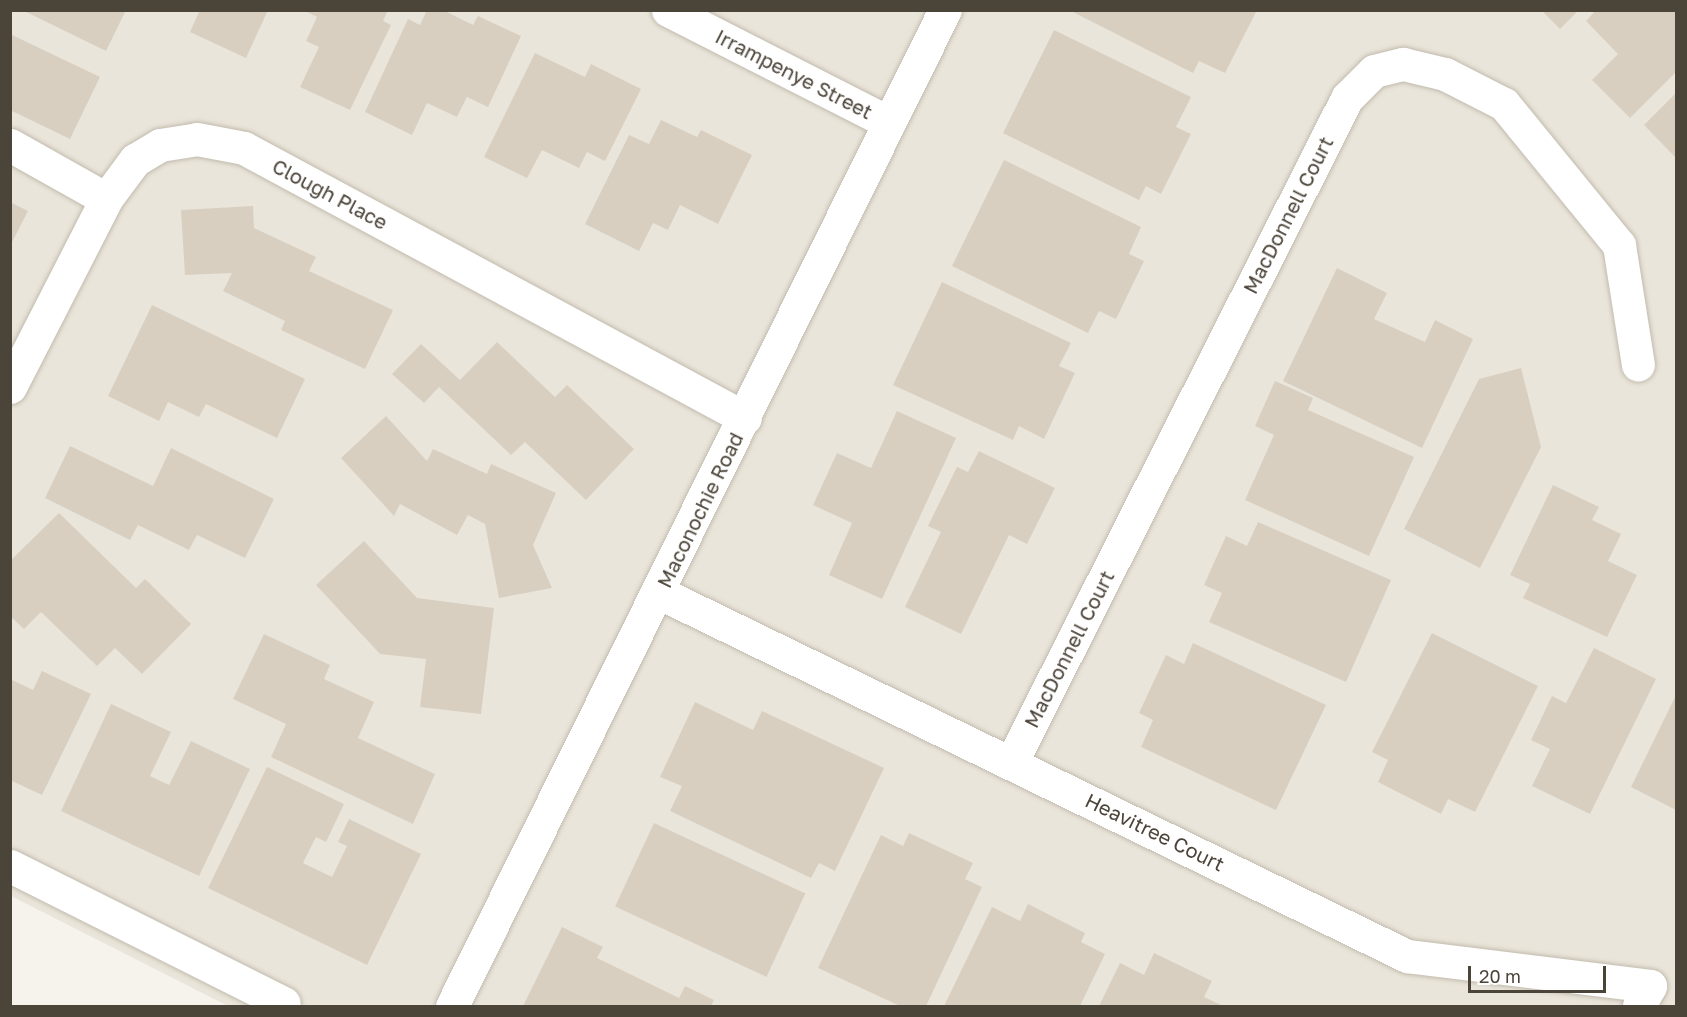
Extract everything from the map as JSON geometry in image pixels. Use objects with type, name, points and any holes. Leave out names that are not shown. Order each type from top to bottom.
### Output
[{"type":"street","name":"Irrampenye Street","points":[[668,10],[888,122]]},
{"type":"street","name":"Maconochie Road","points":[[452,1006],[660,593],[888,122],[945,10]]},
{"type":"street","name":"MacDonnell Court","points":[[1012,761],[1347,98],[1374,71],[1403,64],[1445,74],[1504,105],[1619,245],[1638,365]]},
{"type":"street","name":"Clough Place","points":[[10,387],[106,200],[135,160],[160,145],[197,139],[244,148],[745,418]]},
{"type":"street","points":[[10,145],[106,200]]},
{"type":"street","name":"Heavitree Court","points":[[660,593],[1012,761],[1407,956],[1650,986],[1639,1006]]},
{"type":"street","points":[[10,866],[284,1003]]},
{"type":"shaded area","points":[[10,11],[1676,11],[1676,1006],[228,1006],[11,896]]},
{"type":"building","points":[[22,10],[126,10],[106,51]]},
{"type":"building","points":[[200,10],[268,10],[246,58],[190,32]]},
{"type":"building","points":[[303,10],[388,10],[383,21],[391,25],[350,110],[300,87],[319,47],[306,41],[317,17]]},
{"type":"building","points":[[427,10],[443,10],[473,25],[478,16],[521,36],[488,107],[467,97],[457,117],[427,103],[412,135],[365,112],[408,19],[420,25]]},
{"type":"building","points":[[1069,10],[1257,10],[1225,73],[1199,61],[1193,73]]},
{"type":"building","points":[[1541,10],[1579,10],[1560,29]]},
{"type":"building","points":[[1596,10],[1676,10],[1676,72],[1630,118],[1592,80],[1618,54],[1586,21]]},
{"type":"building","points":[[1054,30],[1191,97],[1176,127],[1191,134],[1161,194],[1146,186],[1139,200],[1003,133]]},
{"type":"building","points":[[10,34],[100,77],[70,139],[10,110]]},
{"type":"building","points":[[535,53],[585,77],[591,64],[641,89],[605,161],[587,152],[579,168],[542,150],[527,178],[484,157]]},
{"type":"building","points":[[1676,93],[1676,158],[1644,125]]},
{"type":"building","points":[[661,120],[697,137],[701,130],[752,155],[718,224],[680,205],[668,230],[653,223],[639,251],[585,224],[629,135],[649,144]]},
{"type":"building","points":[[1004,160],[1141,227],[1129,254],[1144,261],[1116,319],[1099,311],[1088,333],[952,266]]},
{"type":"building","points":[[10,202],[28,211],[10,246]]},
{"type":"building","points":[[253,206],[254,228],[316,257],[309,271],[393,310],[365,369],[281,330],[285,321],[223,291],[232,273],[185,275],[181,210]]},
{"type":"building","points":[[1337,268],[1387,293],[1374,319],[1425,342],[1435,320],[1473,339],[1422,448],[1283,381]]},
{"type":"building","points":[[942,282],[1071,343],[1059,366],[1075,373],[1044,439],[1019,426],[1013,440],[893,385]]},
{"type":"building","points":[[152,305],[305,379],[277,438],[206,404],[199,417],[168,402],[159,421],[108,396]]},
{"type":"building","points":[[497,342],[555,397],[567,385],[634,449],[586,500],[525,442],[511,455],[439,387],[424,403],[392,374],[421,344],[460,380]]},
{"type":"building","points":[[1521,368],[1541,447],[1480,568],[1404,529],[1479,379]]},
{"type":"building","points":[[1275,381],[1313,398],[1308,410],[1414,457],[1369,556],[1245,500],[1274,435],[1255,426]]},
{"type":"building","points":[[897,411],[956,438],[882,599],[829,575],[852,523],[813,505],[837,453],[871,468]]},
{"type":"building","points":[[386,416],[427,461],[433,449],[487,474],[491,464],[556,493],[533,545],[552,588],[499,598],[485,524],[468,515],[457,535],[400,504],[394,516],[341,458]]},
{"type":"building","points":[[70,446],[153,486],[171,448],[274,499],[245,558],[197,535],[189,550],[138,525],[130,540],[45,498]]},
{"type":"building","points":[[979,451],[1055,488],[1027,544],[1009,535],[961,634],[905,607],[941,532],[928,526],[957,467],[968,472]]},
{"type":"building","points":[[1553,485],[1599,507],[1592,520],[1621,534],[1608,561],[1637,575],[1607,637],[1523,598],[1530,584],[1510,575]]},
{"type":"building","points":[[59,513],[136,588],[145,579],[191,624],[142,674],[115,648],[97,666],[41,612],[24,629],[10,616],[10,561]]},
{"type":"building","points":[[1258,522],[1391,580],[1346,682],[1209,622],[1222,593],[1204,585],[1226,536],[1247,546]]},
{"type":"building","points":[[364,541],[417,598],[494,608],[481,714],[420,707],[426,659],[380,654],[316,585]]},
{"type":"building","points":[[1432,633],[1538,686],[1475,812],[1448,799],[1441,814],[1378,782],[1388,760],[1372,752]]},
{"type":"building","points":[[264,634],[330,665],[324,679],[374,702],[358,738],[435,774],[413,824],[271,757],[286,724],[233,699]]},
{"type":"building","points":[[1193,643],[1326,705],[1276,810],[1141,747],[1153,720],[1139,713],[1166,655],[1184,664]]},
{"type":"building","points":[[1594,648],[1656,679],[1590,814],[1532,786],[1550,749],[1531,740],[1552,696],[1566,703]]},
{"type":"building","points":[[42,671],[91,694],[42,795],[10,780],[10,679],[33,690]]},
{"type":"building","points":[[1676,695],[1676,810],[1631,787]]},
{"type":"building","points":[[695,702],[753,730],[762,711],[884,768],[835,871],[819,863],[811,878],[670,811],[682,786],[660,777]]},
{"type":"building","points":[[111,704],[171,732],[150,776],[169,785],[191,741],[250,769],[199,876],[61,811]]},
{"type":"building","points":[[267,767],[344,804],[326,842],[316,837],[303,863],[332,877],[347,846],[338,842],[349,819],[421,854],[367,965],[208,888]]},
{"type":"building","points":[[654,823],[805,894],[766,977],[615,906]]},
{"type":"building","points":[[909,833],[973,863],[965,879],[982,887],[926,1006],[900,1006],[818,968],[881,835],[903,846]]},
{"type":"building","points":[[1028,904],[1085,933],[1081,942],[1105,954],[1080,1006],[944,1006],[992,907],[1020,921]]},
{"type":"building","points":[[562,927],[603,947],[597,958],[679,998],[685,986],[714,1000],[711,1006],[523,1006]]},
{"type":"building","points":[[1154,953],[1212,981],[1204,997],[1223,1006],[1099,1006],[1120,963],[1144,975]]}]
